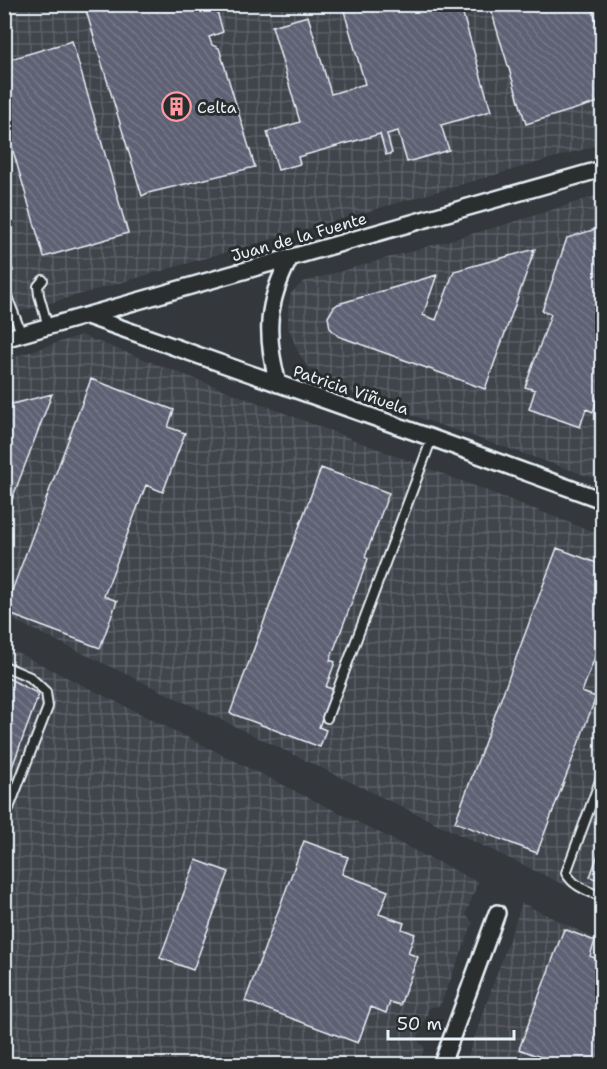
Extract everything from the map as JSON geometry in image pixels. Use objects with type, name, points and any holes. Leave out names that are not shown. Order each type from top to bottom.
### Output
[{"type":"street","name":"Juan de la Fuente","points":[[4,339],[603,169]]},
{"type":"street","points":[[278,384],[270,354],[269,322],[278,285],[291,258]]},
{"type":"street","name":"Patricia Viñuela","points":[[87,316],[603,500]]},
{"type":"street","points":[[442,1065],[497,914]]},
{"type":"lane","points":[[43,279],[38,286],[48,327]]},
{"type":"lane","points":[[5,291],[22,334]]},
{"type":"lane","points":[[327,718],[432,438]]},
{"type":"lane","points":[[4,666],[30,677],[46,692],[48,707],[4,821]]},
{"type":"lane","points":[[603,775],[566,873],[570,880],[580,888],[603,897]]},
{"type":"shaded area","points":[[5,5],[602,5],[602,144],[5,316]]},
{"type":"shaded area","points":[[602,194],[602,481],[359,397],[307,366],[298,352],[288,327],[288,308],[291,293],[303,282],[510,223]]},
{"type":"shaded area","points":[[81,335],[602,535],[602,903],[5,616],[4,360]]},
{"type":"shaded area","points":[[4,646],[478,882],[466,914],[473,923],[440,1006],[430,1007],[417,1040],[425,1048],[418,1064],[5,1064]]},
{"type":"shaded area","points":[[522,903],[602,942],[602,1064],[465,1064]]},
{"type":"building","name":"Celta","points":[[84,4],[215,4],[223,32],[209,37],[212,45],[219,48],[255,167],[142,196]]},
{"type":"building","points":[[342,4],[460,4],[491,111],[441,125],[449,150],[407,162],[398,131],[387,134],[392,153],[386,155],[380,134],[298,157],[300,164],[278,170],[267,132],[300,122],[272,26],[308,16],[331,94],[365,84]]},
{"type":"building","points":[[489,4],[591,4],[602,42],[602,101],[526,124]]},
{"type":"building","points":[[72,41],[128,233],[44,257],[4,120],[4,61]]},
{"type":"building","points":[[4,206],[12,231],[4,233]]},
{"type":"building","points":[[602,227],[602,386],[593,412],[586,409],[580,427],[529,409],[535,390],[525,387],[551,314],[542,311],[567,238]]},
{"type":"building","points":[[4,241],[13,271],[4,274]]},
{"type":"building","points":[[535,249],[485,389],[338,336],[330,328],[328,317],[338,304],[437,275],[423,315],[436,320],[454,271]]},
{"type":"building","points":[[91,379],[174,410],[168,427],[185,433],[163,492],[146,485],[104,596],[117,601],[100,648],[4,612]]},
{"type":"building","points":[[52,394],[9,507],[4,505],[4,406]]},
{"type":"building","points":[[321,468],[389,493],[365,557],[368,559],[330,660],[335,662],[326,687],[333,689],[319,727],[326,730],[320,747],[230,713]]},
{"type":"building","points":[[557,548],[602,565],[602,638],[582,692],[596,697],[537,853],[455,822]]},
{"type":"building","points":[[4,676],[39,694],[4,789]]},
{"type":"building","points":[[304,841],[348,857],[342,874],[388,891],[379,914],[404,923],[402,929],[415,934],[408,953],[418,957],[400,1005],[390,1002],[386,1013],[371,1007],[358,1043],[245,1001]]},
{"type":"building","points":[[602,843],[602,881],[590,877]]},
{"type":"building","points":[[196,860],[229,872],[193,970],[160,958]]},
{"type":"building","points":[[564,929],[595,941],[590,956],[602,961],[602,1064],[559,1064],[519,1049]]},
{"type":"place","name":"Celta","points":[[176,107]]}]
